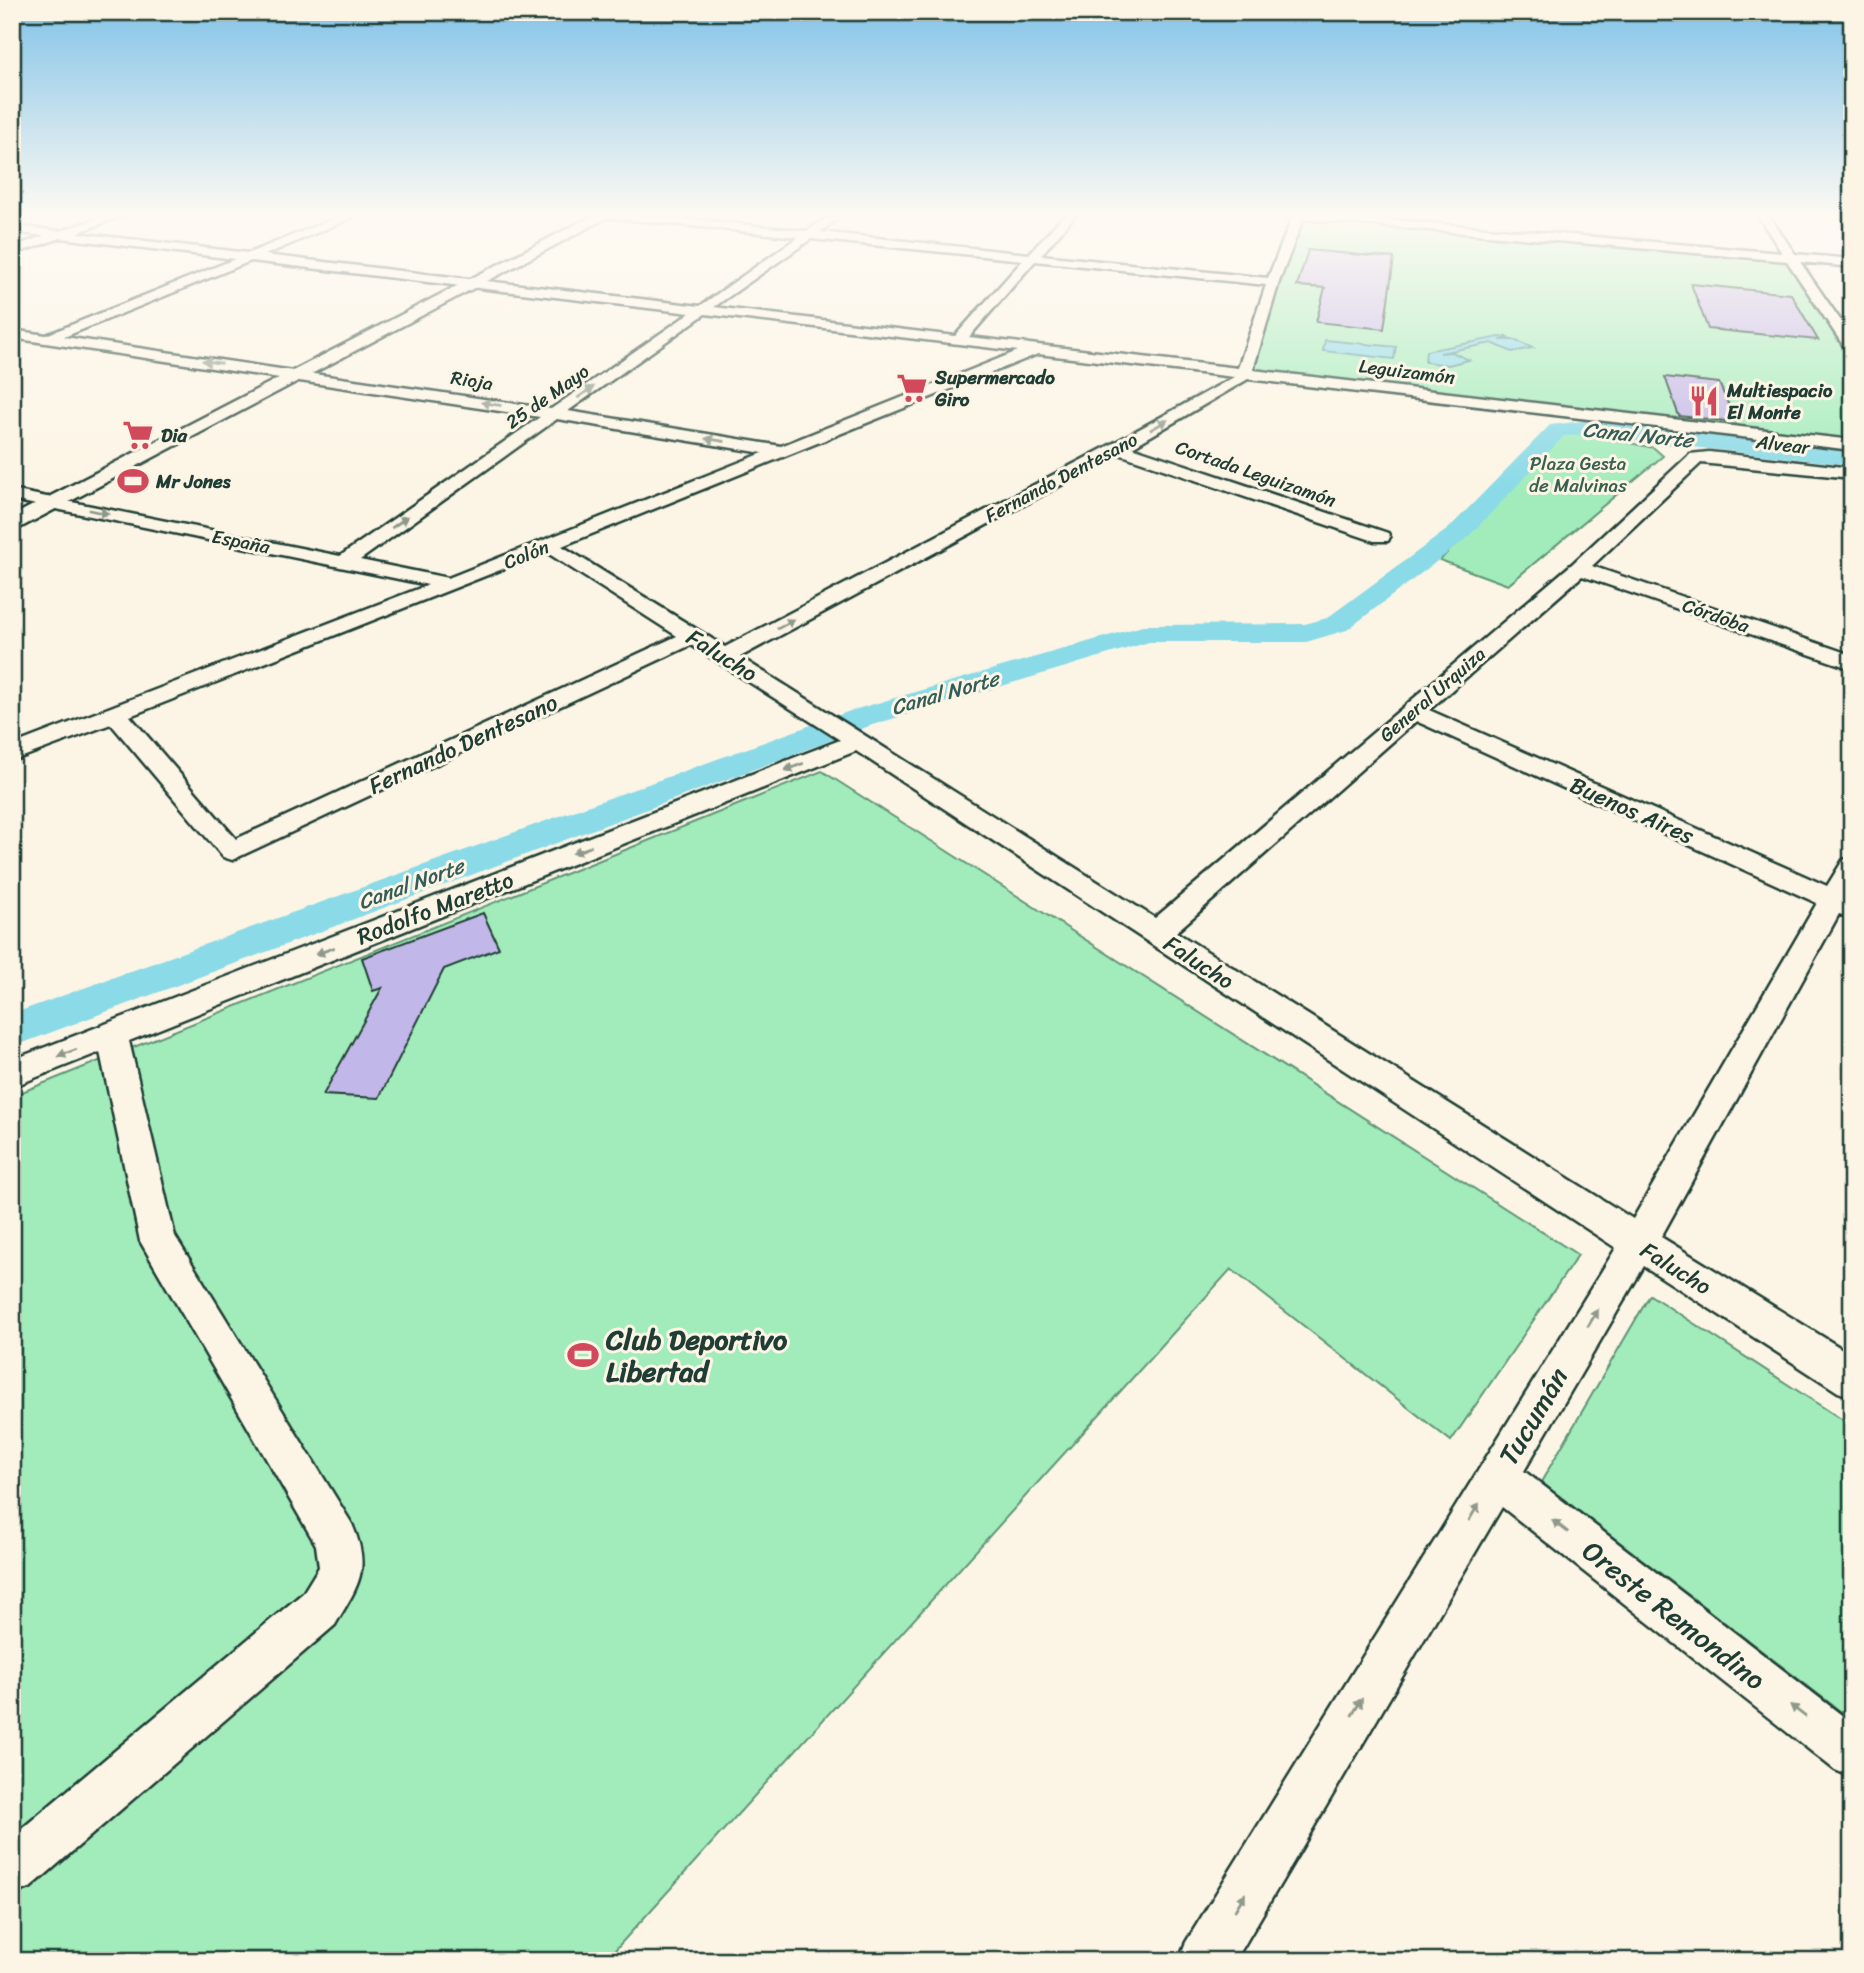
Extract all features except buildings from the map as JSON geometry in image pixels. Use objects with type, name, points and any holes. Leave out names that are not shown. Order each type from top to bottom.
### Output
[{"type":"street","points":[[24,348],[131,305]]},
{"type":"street","points":[[12,509],[279,372],[417,305]]},
{"type":"street","points":[[12,525],[299,375],[424,305]]},
{"type":"street","name":"Leguizamón","points":[[654,305],[1852,445]]},
{"type":"street","name":"25 de Mayo","points":[[344,562],[710,305]]},
{"type":"street","points":[[959,340],[991,305]]},
{"type":"street","points":[[1244,374],[1266,305]]},
{"type":"street","points":[[1823,305],[1850,344]]},
{"type":"street","name":"Rioja","points":[[12,334],[299,375],[783,451]]},
{"type":"street","name":"Colón","points":[[12,754],[450,584],[1038,349]]},
{"type":"street","name":"Fernando Dentesano","points":[[725,656],[1118,448],[1238,380],[1244,374]]},
{"type":"street","name":"Cortada Leguizamón","points":[[1118,448],[1381,537]]},
{"type":"street","name":"Alvear","points":[[1709,457],[1852,473]]},
{"type":"street","name":"General Urquiza","points":[[1155,934],[1579,568],[1696,458],[1709,457]]},
{"type":"street","name":"España","points":[[12,495],[450,584]]},
{"type":"street","name":"Falucho","points":[[547,545],[725,656],[1638,1244],[1852,1378]]},
{"type":"street","name":"Córdoba","points":[[1579,568],[1852,662]]},
{"type":"street","name":"Fernando Dentesano","points":[[115,714],[232,851],[693,636]]},
{"type":"street","name":"Buenos Aires","points":[[1412,711],[1842,904]]},
{"type":"street","name":"Rodolfo Maretto","points":[[12,1074],[857,742]]},
{"type":"street","name":"Tucumán","points":[[1205,1961],[1842,904],[1852,866]]},
{"type":"street","points":[[12,1870],[319,1609],[341,1571],[337,1539],[158,1241],[113,1035]]},
{"type":"street","name":"Oreste Remondino","points":[[1496,1476],[1852,1753]]},
{"type":"green space","points":[[1268,305],[1823,305],[1852,348],[1852,445],[1244,374]]},
{"type":"green space","name":"Plaza Gesta de Malvinas","points":[[1566,430],[1654,448],[1663,456],[1508,585],[1440,560]]},
{"type":"green space","name":"Club Deportivo Libertad","points":[[822,771],[1578,1255],[1451,1441],[1231,1269],[605,1961],[12,1961],[12,1096]]},
{"type":"green space","points":[[1650,1295],[1852,1426],[1852,1720],[1541,1482]]},
{"type":"water","points":[[1505,336],[1508,338],[1500,340],[1514,340],[1533,348],[1512,352],[1492,343],[1440,353],[1452,352],[1469,360],[1448,365],[1425,362],[1426,351]]},
{"type":"water","points":[[1325,340],[1396,347],[1394,359],[1323,351]]},
{"type":"waterway","name":"Canal Norte","points":[[12,1031],[861,718],[1146,634],[1306,633],[1337,624],[1457,534],[1558,430],[1583,428],[1852,458]]},
{"type":"place","name":"Supermercado Giro","points":[[912,388]]},
{"type":"place","name":"Multiespacio El Monte","points":[[1704,401]]},
{"type":"place","name":"Dia","points":[[138,435]]},
{"type":"place","name":"Mr Jones","points":[[133,481]]},
{"type":"place","name":"Club Deportivo Libertad","points":[[583,1355]]}]
